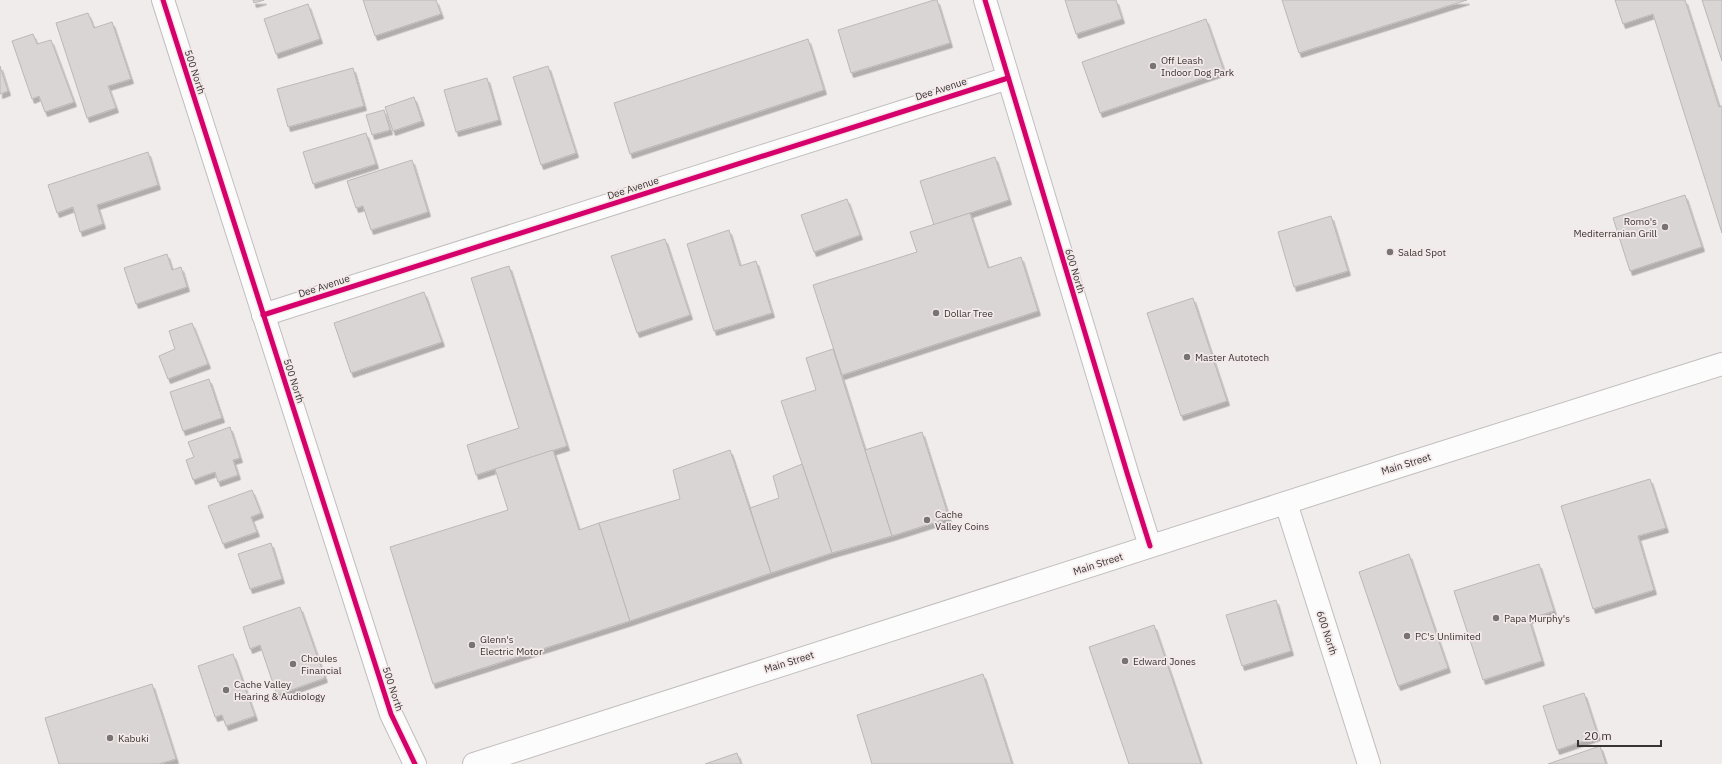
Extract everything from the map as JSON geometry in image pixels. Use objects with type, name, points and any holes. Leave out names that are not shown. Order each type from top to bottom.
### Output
[{"type":"street","name":"500 North","points":[[163,0],[391,714],[415,764]]},
{"type":"street","name":"600 North","points":[[985,0],[1150,546]]},
{"type":"street","name":"Dee Avenue","points":[[263,315],[1008,78]]},
{"type":"street","name":"Main Street","points":[[474,764],[1150,546],[1722,364]]},
{"type":"street","name":"600 North","points":[[1286,503],[1369,764]]},
{"type":"building","points":[[253,0],[264,0],[254,3]]},
{"type":"building","points":[[363,0],[436,0],[441,14],[375,36]]},
{"type":"building","points":[[937,0],[950,43],[851,73],[838,30]]},
{"type":"building","points":[[1065,0],[1116,0],[1122,19],[1076,34]]},
{"type":"building","points":[[1282,0],[1467,0],[1299,53]]},
{"type":"building","points":[[1615,0],[1685,0],[1719,107],[1722,106],[1722,233],[1653,14],[1623,24]]},
{"type":"building","points":[[1702,0],[1722,0],[1722,61]]},
{"type":"building","points":[[308,4],[320,39],[276,54],[264,19]]},
{"type":"building","points":[[88,13],[94,28],[112,22],[131,79],[108,86],[116,108],[87,118],[56,23]]},
{"type":"building","name":"Off Leash Indoor Dog Park","points":[[1206,19],[1224,71],[1100,113],[1082,62]]},
{"type":"building","points":[[33,34],[37,44],[51,40],[74,102],[45,112],[39,96],[32,99],[12,41]]},
{"type":"building","points":[[808,39],[824,90],[630,154],[614,103]]},
{"type":"building","points":[[0,66],[8,91],[0,94]]},
{"type":"building","points":[[548,66],[576,153],[541,165],[513,77]]},
{"type":"building","points":[[353,68],[364,106],[288,127],[277,89]]},
{"type":"building","points":[[487,78],[499,120],[456,132],[444,90]]},
{"type":"building","points":[[414,97],[422,121],[393,131],[385,107]]},
{"type":"building","points":[[384,110],[390,130],[372,135],[366,115]]},
{"type":"building","points":[[366,133],[376,164],[313,184],[303,152]]},
{"type":"building","points":[[148,152],[158,185],[97,205],[103,224],[80,232],[73,207],[57,213],[48,185]]},
{"type":"building","points":[[995,157],[1009,200],[934,225],[920,181]]},
{"type":"building","points":[[412,160],[428,212],[371,230],[363,206],[356,208],[347,181]]},
{"type":"building","points":[[1685,195],[1702,247],[1630,271],[1613,218]]},
{"type":"building","points":[[847,199],[860,235],[814,252],[801,215]]},
{"type":"building","points":[[970,213],[988,268],[1021,257],[1038,311],[842,375],[813,285],[917,252],[910,232]]},
{"type":"building","points":[[1331,216],[1348,271],[1294,287],[1278,232]]},
{"type":"building","points":[[729,230],[740,266],[756,261],[772,313],[714,331],[687,244]]},
{"type":"building","points":[[665,239],[690,315],[637,333],[611,256]]},
{"type":"building","points":[[167,254],[172,270],[181,267],[187,287],[136,304],[124,268]]},
{"type":"building","points":[[509,266],[567,446],[476,475],[467,445],[519,428],[471,278]]},
{"type":"building","points":[[424,292],[442,342],[351,373],[334,323]]},
{"type":"building","name":"Master Autotech","points":[[1193,298],[1227,401],[1181,416],[1147,313]]},
{"type":"building","points":[[192,323],[208,364],[168,379],[159,356],[175,349],[169,331]]},
{"type":"building","points":[[833,349],[892,536],[832,553],[781,401],[816,390],[806,358]]},
{"type":"building","points":[[209,379],[222,418],[183,431],[170,392]]},
{"type":"building","points":[[230,427],[240,458],[233,460],[238,475],[218,482],[215,472],[193,480],[186,460],[194,457],[188,442]]},
{"type":"building","points":[[922,432],[949,518],[892,536],[865,450]]},
{"type":"building","points":[[553,450],[579,530],[599,523],[630,621],[433,684],[390,547],[508,510],[495,469]]},
{"type":"building","points":[[730,450],[771,573],[630,621],[599,523],[680,499],[673,470]]},
{"type":"building","points":[[802,464],[832,553],[771,573],[750,508],[779,498],[773,476]]},
{"type":"building","points":[[1650,479],[1666,528],[1638,536],[1654,590],[1593,609],[1561,506]]},
{"type":"building","points":[[252,490],[261,513],[251,517],[257,532],[223,544],[208,506]]},
{"type":"building","points":[[271,543],[282,579],[250,589],[238,554]]},
{"type":"building","points":[[1409,554],[1448,668],[1398,686],[1359,572]]},
{"type":"building","points":[[1539,564],[1554,611],[1529,619],[1542,661],[1483,680],[1454,591]]},
{"type":"building","points":[[1276,600],[1291,651],[1242,666],[1226,615]]},
{"type":"building","name":"Choules Financial","points":[[300,607],[325,678],[277,695],[260,645],[250,649],[243,627]]},
{"type":"building","points":[[1154,625],[1201,764],[1129,764],[1089,647]]},
{"type":"building","name":"Cache Valley Hearing & Audiology","points":[[233,654],[255,716],[226,726],[222,715],[215,717],[198,666]]},
{"type":"building","points":[[983,674],[1012,764],[872,764],[857,715]]},
{"type":"building","name":"Kabuki","points":[[152,684],[176,759],[159,764],[59,764],[45,718]]},
{"type":"building","points":[[1584,693],[1598,736],[1557,750],[1543,706]]},
{"type":"building","points":[[1600,746],[1606,764],[1548,764]]},
{"type":"building","points":[[737,753],[741,764],[705,764]]},
{"type":"cycle path","points":[[163,0],[391,714],[415,764]]},
{"type":"cycle path","points":[[985,0],[1150,546]]},
{"type":"cycle path","points":[[263,315],[1008,78]]},
{"type":"place","name":"Off Leash Indoor Dog Park","points":[[1153,66]]},
{"type":"place","name":"Romo's Mediterranian Grill","points":[[1665,227]]},
{"type":"place","name":"Salad Spot","points":[[1390,252]]},
{"type":"place","name":"Dollar Tree","points":[[936,313]]},
{"type":"place","name":"Master Autotech","points":[[1187,357]]},
{"type":"place","name":"Cache Valley Coins","points":[[927,520]]},
{"type":"place","name":"Papa Murphy's","points":[[1496,618]]},
{"type":"place","name":"PC's Unlimited","points":[[1407,636]]},
{"type":"place","name":"Glenn's Electric Motor","points":[[472,645]]},
{"type":"place","name":"Edward Jones","points":[[1125,661]]},
{"type":"place","name":"Choules Financial","points":[[293,664]]},
{"type":"place","name":"Cache Valley Hearing & Audiology","points":[[226,690]]},
{"type":"place","name":"Kabuki","points":[[110,738]]}]
